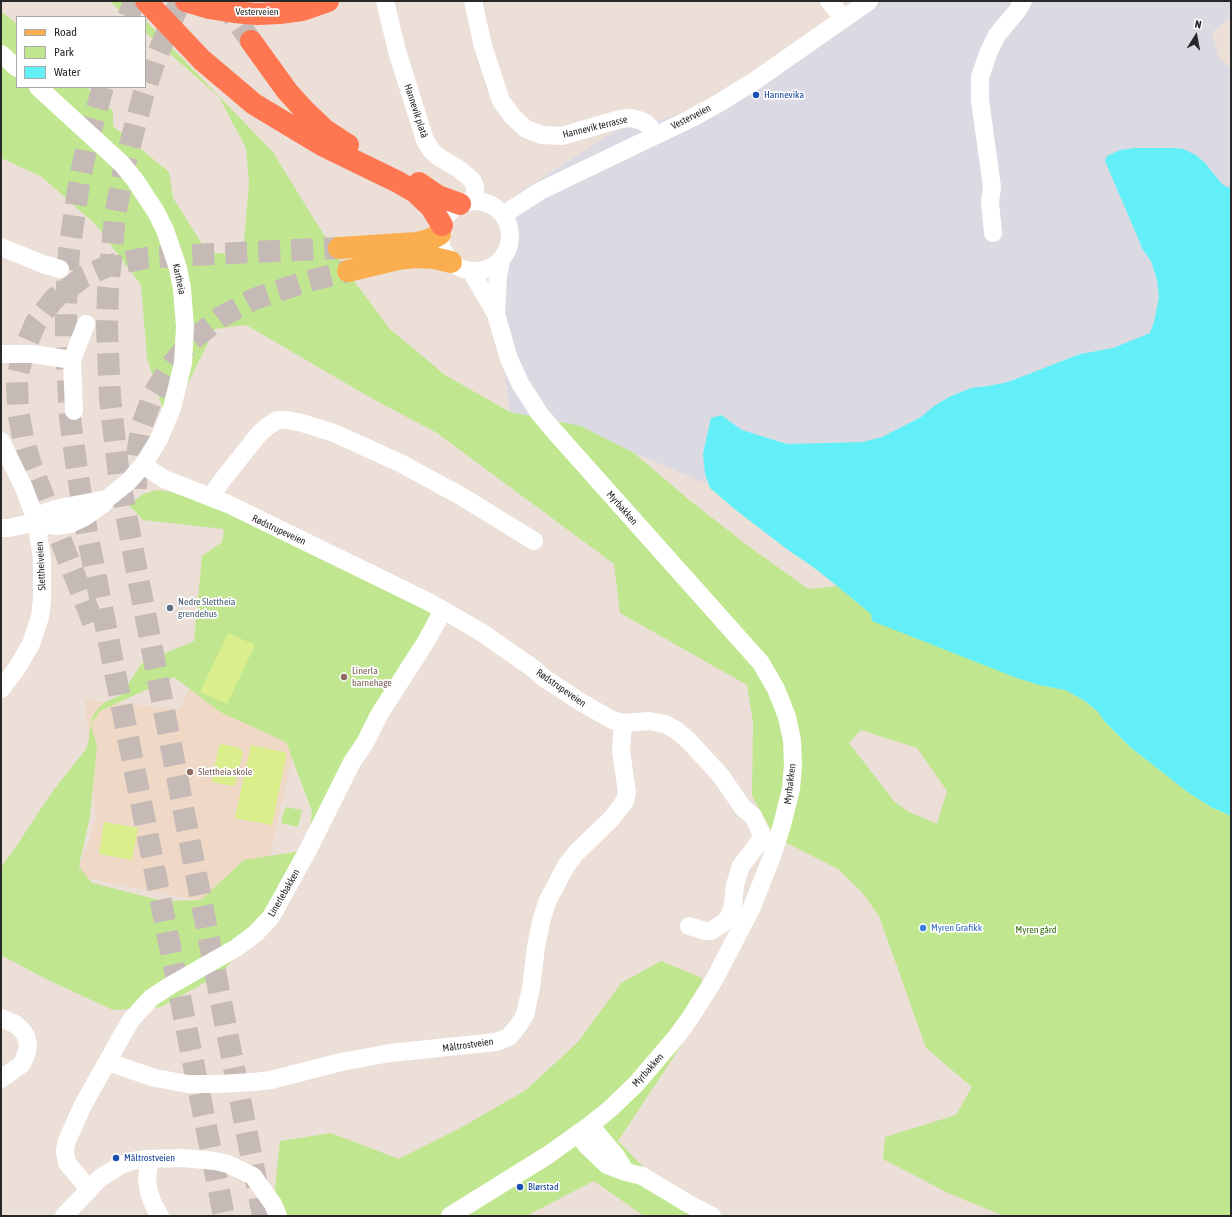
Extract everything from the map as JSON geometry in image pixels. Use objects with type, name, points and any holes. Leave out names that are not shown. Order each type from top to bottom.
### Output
[{"type":"highway","points":[[146,1],[202,60],[254,104],[322,145],[398,182],[415,192],[431,207],[441,229]]},
{"type":"highway","name":"Vesterveien","points":[[186,1],[210,8],[257,14],[302,10],[328,1]]},
{"type":"highway","points":[[251,41],[287,91],[325,130],[342,142],[402,172],[438,196],[468,203]]},
{"type":"main road","points":[[339,248],[417,243],[429,240],[441,229]]},
{"type":"main road","points":[[348,271],[398,259],[416,257],[434,258],[451,262]]},
{"type":"street","name":"Hannevik platå","points":[[385,1],[397,51],[424,140],[431,150],[440,158],[463,172],[472,180],[475,187],[468,203]]},
{"type":"street","name":"Hannevik terrasse","points":[[473,1],[484,46],[501,101],[513,117],[526,129],[542,135],[562,136],[620,119],[631,118],[640,120],[646,124],[650,127],[654,135]]},
{"type":"street","points":[[829,1],[844,19]]},
{"type":"street","name":"Vesterveien","points":[[503,215],[540,191],[690,119],[725,100],[869,1]]},
{"type":"street","points":[[993,233],[990,202],[992,187],[980,100],[980,77],[989,50],[997,35],[1017,11],[1023,1]]},
{"type":"street","points":[[1,54],[16,67]]},
{"type":"street","name":"Kartheia","points":[[36,520],[47,525],[57,526],[70,524],[96,510],[128,482],[143,465],[156,445],[166,425],[172,408],[180,379],[185,345],[182,289],[178,268],[165,230],[156,212],[135,180],[122,164],[39,88]]},
{"type":"street","points":[[486,202],[495,207],[508,223],[510,243],[507,252],[501,260],[484,270],[472,271],[461,268],[451,262],[443,249],[441,229],[446,216],[453,209],[468,203],[486,202]]},
{"type":"street","points":[[1,247],[43,264],[60,269]]},
{"type":"street","name":"Myrbakken","points":[[496,314],[498,276],[501,260]]},
{"type":"street","name":"Myrbakken","points":[[450,1216],[527,1169],[610,1109],[668,1048],[690,1018],[726,960],[752,907],[777,842],[791,789],[793,764],[792,740],[787,717],[776,689],[761,662],[629,516],[539,413],[520,384],[509,359],[496,314],[472,271]]},
{"type":"street","points":[[74,411],[72,360],[86,324]]},
{"type":"street","points":[[1,354],[33,354],[72,360]]},
{"type":"street","points":[[211,497],[220,483],[259,434],[278,420],[287,420],[334,433],[400,463],[461,496],[534,541]]},
{"type":"street","name":"Slettheiveien","points":[[1,441],[24,488],[36,520],[42,566],[42,600],[40,617],[31,644],[18,668],[1,689]]},
{"type":"street","name":"Rødstrupeveien","points":[[143,465],[164,479],[211,497],[396,585],[464,621],[534,669],[544,678],[612,720],[623,723],[649,721],[665,724],[676,730],[688,740],[721,776],[743,808],[753,816],[761,833],[760,841],[741,866],[735,885],[733,905],[729,917],[711,931],[705,931],[689,926]]},
{"type":"street","points":[[1,528],[20,526],[36,520]]},
{"type":"street","name":"Linerlebakken","points":[[90,1189],[67,1163],[65,1152],[66,1143],[82,1105],[131,1020],[151,998],[236,948],[255,934],[271,917],[308,850],[349,768],[365,743],[380,713],[427,640],[443,610]]},
{"type":"street","name":"Måltrostveien","points":[[108,1062],[155,1078],[188,1084],[254,1082],[271,1080],[341,1062],[390,1053],[496,1042],[508,1037],[525,1015],[531,988],[538,935],[547,902],[566,866],[576,853],[612,818],[625,801],[627,792],[621,752],[623,723]]},
{"type":"street","points":[[1,1018],[15,1024],[21,1029],[26,1036],[28,1045],[22,1064],[1,1079]]},
{"type":"street","points":[[584,1129],[616,1156],[626,1172],[642,1176],[712,1216]]},
{"type":"street","points":[[64,1216],[110,1171],[132,1161],[184,1158],[208,1160],[228,1164],[253,1176],[273,1204],[278,1216]]},
{"type":"street","points":[[147,1159],[149,1165],[147,1178],[149,1193],[160,1216]]},
{"type":"shaded area","points":[[853,1],[1231,1],[1231,17],[1212,32],[1218,56],[1231,69],[1231,189],[1222,184],[1205,163],[1196,155],[1174,148],[1135,148],[1120,150],[1105,161],[1143,250],[1151,261],[1157,280],[1159,297],[1154,322],[1150,333],[1113,348],[1080,354],[1008,382],[971,388],[949,397],[934,406],[921,417],[882,437],[862,442],[787,444],[742,430],[721,415],[705,474],[708,484],[634,453],[581,426],[510,412],[496,310],[517,194],[615,131],[685,113],[748,76]]},
{"type":"shaded area","name":"Slettheia skole","points":[[220,622],[300,724],[266,873],[202,901],[76,876],[96,819],[85,700],[180,709]]},
{"type":"green space","points":[[109,1],[126,1],[141,16],[126,16]]},
{"type":"green space","name":"Myren gård","points":[[1,11],[16,23],[16,88],[88,88],[113,111],[113,126],[169,172],[173,198],[208,253],[243,254],[249,182],[246,148],[219,97],[146,33],[146,21],[273,152],[349,274],[390,329],[445,375],[510,412],[581,426],[634,453],[688,499],[747,545],[808,589],[837,586],[871,614],[1014,677],[1039,685],[1065,690],[1085,701],[1098,712],[1105,722],[1130,747],[1189,793],[1211,807],[1231,816],[1231,1216],[1004,1216],[950,1194],[883,1159],[885,1137],[956,1115],[972,1087],[926,1048],[879,916],[861,891],[838,869],[775,837],[752,796],[753,722],[747,685],[620,613],[614,564],[437,433],[371,398],[246,325],[215,329],[182,395],[164,413],[147,358],[141,285],[96,225],[42,177],[1,158]],"holes":[[[861,730],[917,748],[947,791],[937,824],[907,811],[894,801],[849,743]]]},
{"type":"green space","points":[[157,490],[171,492],[224,510],[288,538],[351,570],[421,598],[440,620],[424,644],[414,665],[339,789],[306,854],[269,914],[222,973],[161,1007],[113,1010],[46,979],[1,955],[1,867],[52,792],[86,749],[89,741],[89,734],[93,715],[103,703],[121,695],[142,663],[194,641],[202,556],[222,542],[224,529],[143,520],[129,505],[143,494]],"holes":[[[174,677],[220,712],[286,742],[312,811],[307,850],[244,860],[201,900],[163,901],[92,883],[79,867],[90,816],[97,746],[91,725],[100,711]]]},
{"type":"green space","points":[[228,633],[255,645],[227,704],[200,692]]},
{"type":"green space","points":[[222,744],[240,748],[243,752],[235,785],[232,786],[213,782],[212,780],[219,746]]},
{"type":"green space","points":[[251,745],[287,753],[272,825],[235,818]]},
{"type":"green space","points":[[285,807],[302,810],[298,827],[281,823]]},
{"type":"green space","points":[[104,822],[138,828],[132,860],[99,854]]},
{"type":"green space","points":[[661,961],[702,978],[698,1020],[618,1141],[656,1180],[717,1216],[644,1216],[594,1181],[526,1216],[272,1216],[280,1141],[331,1133],[399,1159],[464,1126],[526,1090],[578,1042],[621,983]]},
{"type":"water","points":[[1135,148],[1183,149],[1196,155],[1205,163],[1222,184],[1231,189],[1231,816],[1211,807],[1189,793],[1130,747],[1105,722],[1098,712],[1085,701],[1065,690],[1039,685],[1014,677],[872,621],[871,614],[837,586],[737,511],[710,488],[705,474],[703,454],[711,418],[721,415],[742,430],[787,444],[862,442],[882,437],[921,417],[934,406],[949,397],[971,388],[1008,382],[1080,354],[1113,348],[1150,333],[1154,322],[1159,297],[1157,280],[1151,261],[1143,250],[1105,161],[1107,156],[1120,150]]},
{"type":"tunnel","points":[[128,16],[135,1]]},
{"type":"tunnel","points":[[146,87],[155,61],[180,1]]},
{"type":"tunnel","points":[[219,1],[235,18],[251,41]]},
{"type":"tunnel","points":[[103,88],[87,144],[79,184],[69,251],[66,304],[66,345],[70,418],[87,533],[224,1216]]},
{"type":"tunnel","points":[[146,88],[124,168],[115,216],[108,290],[107,327],[110,398],[119,476],[136,567],[263,1216]]},
{"type":"tunnel","points":[[93,622],[31,465],[23,438],[18,410],[17,378],[24,350],[36,322],[54,299],[83,277],[110,265],[146,258],[339,248]]},
{"type":"tunnel","points":[[136,489],[136,461],[142,425],[154,393],[170,367],[191,341],[221,317],[254,299],[305,282],[348,271]]},
{"type":"place","name":"Hannevika","points":[[756,95]]},
{"type":"place","name":"Nedre Slettheia grendehus","points":[[170,608]]},
{"type":"place","name":"Linerla barnehage","points":[[344,677]]},
{"type":"place","name":"Slettheia skole","points":[[190,772]]},
{"type":"place","name":"Myren Grafikk","points":[[923,928]]},
{"type":"place","name":"Måltrostveien","points":[[116,1158]]},
{"type":"place","name":"Blørstad","points":[[520,1187]]}]
